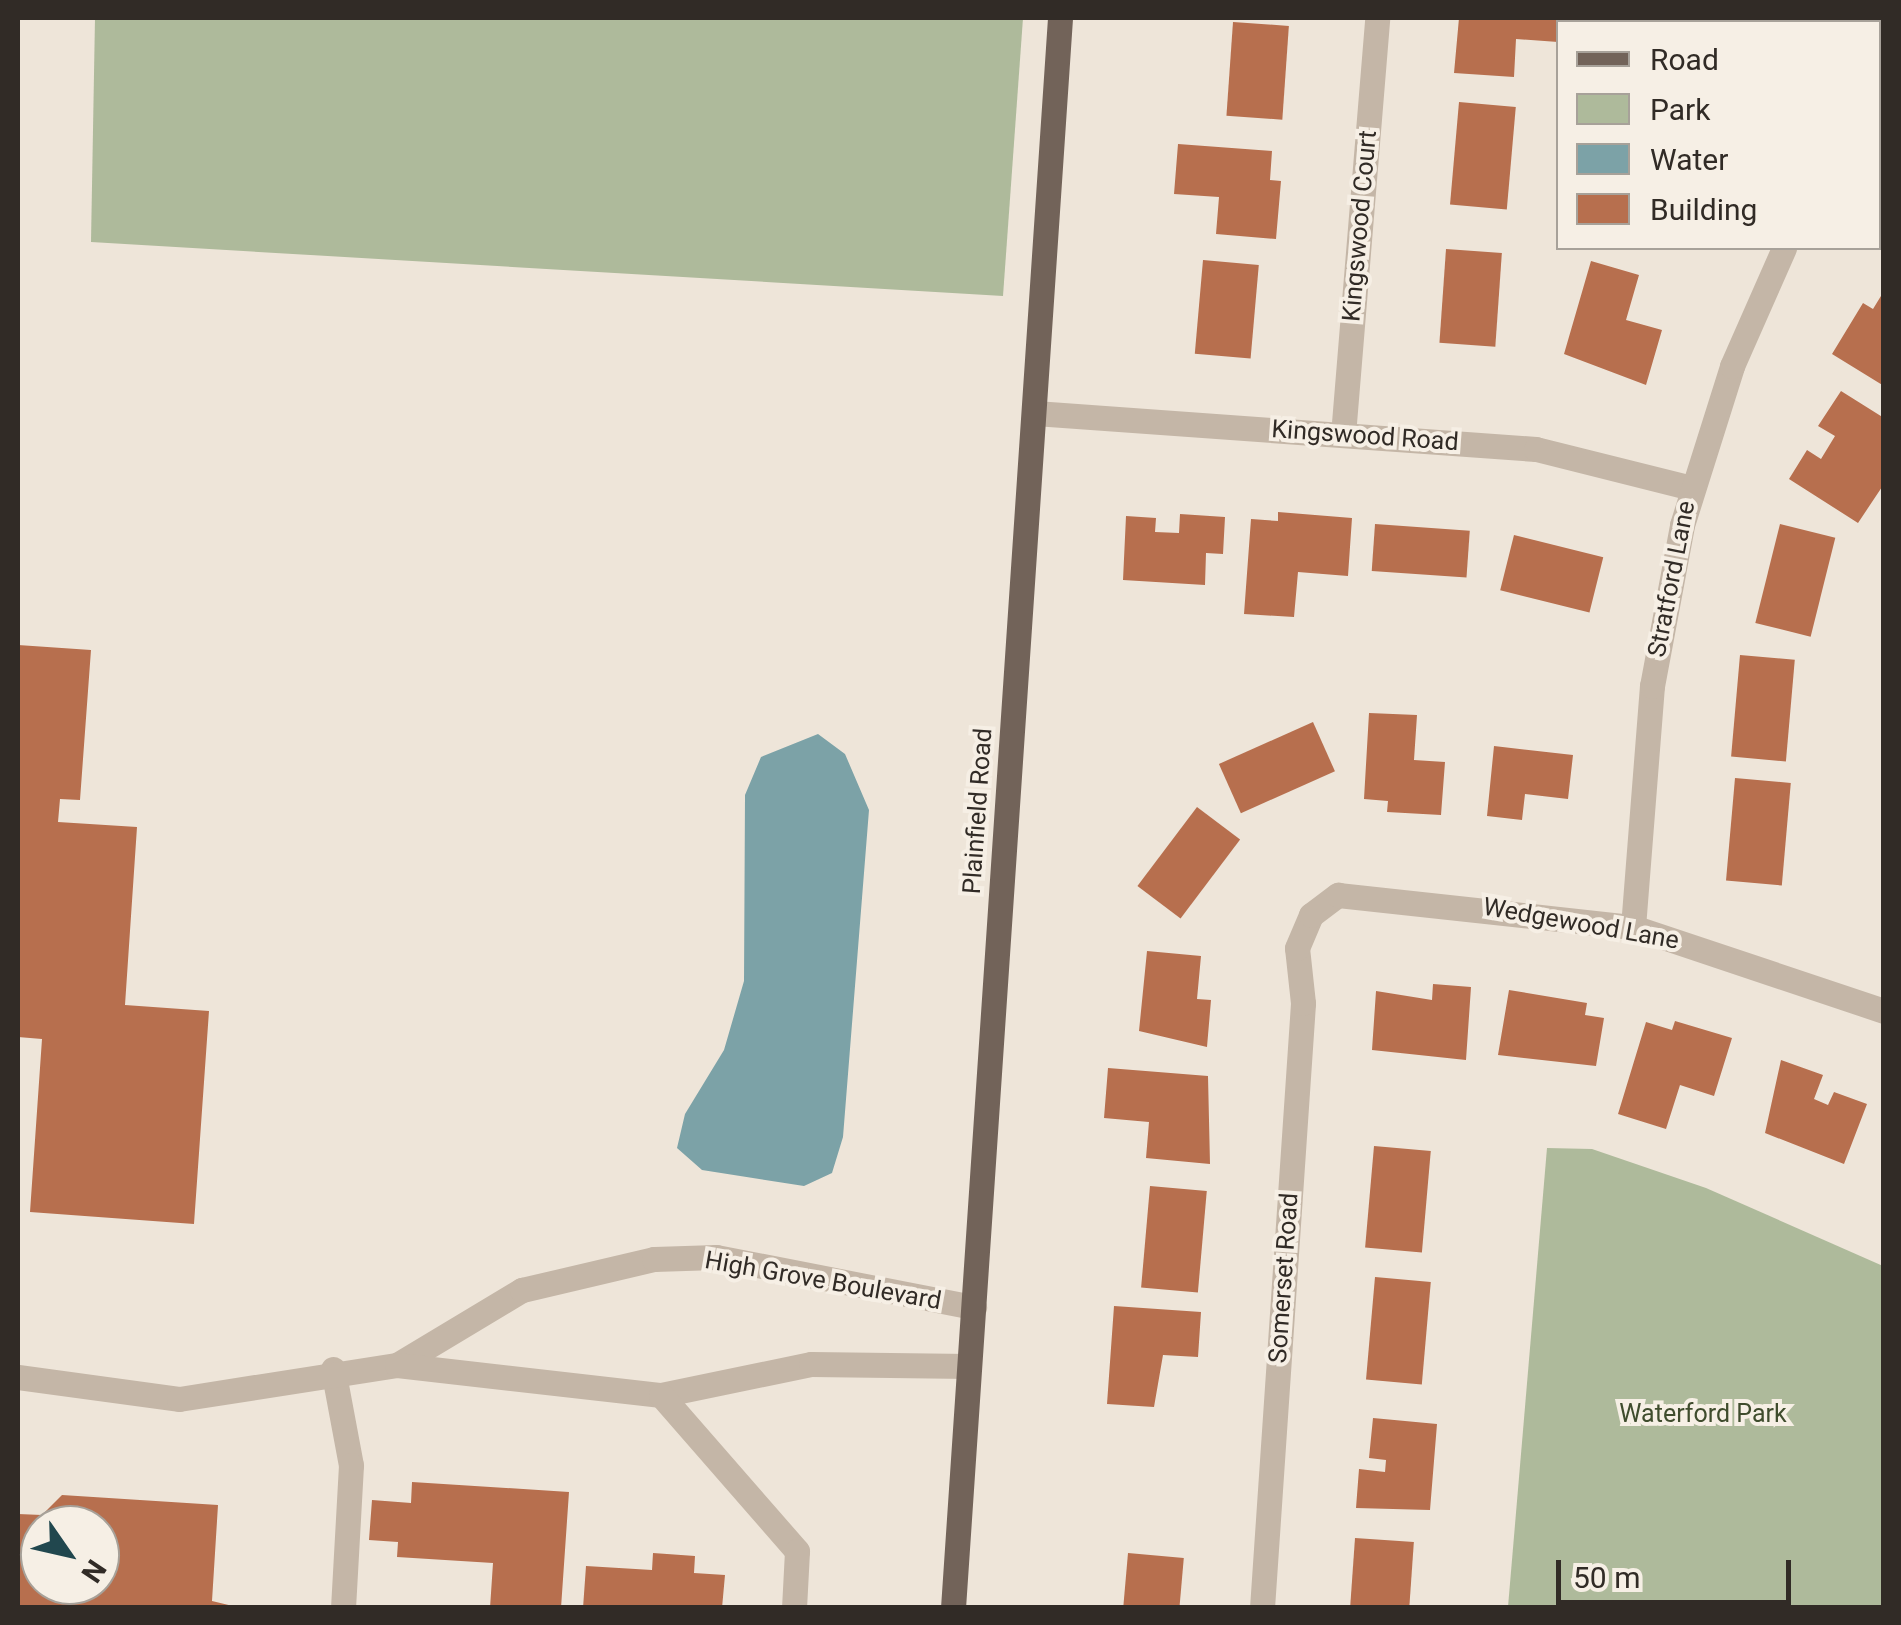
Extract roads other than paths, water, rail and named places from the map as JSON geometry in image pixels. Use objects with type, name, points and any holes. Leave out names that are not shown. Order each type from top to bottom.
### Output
[{"type":"main road","name":"Plainfield Road","points":[[953,1608],[1060,18]]},
{"type":"street","name":"Kingswood Court","points":[[1343,434],[1378,18]]},
{"type":"street","name":"Stratford Lane","points":[[1633,927],[1652,686],[1690,488],[1783,250]]},
{"type":"street","name":"Kingswood Road","points":[[1035,413],[1536,449],[1690,488]]},
{"type":"street","name":"Wedgewood Lane","points":[[1297,948],[1310,915],[1338,895],[1633,927],[1884,1011]]},
{"type":"street","name":"Somerset Road","points":[[1262,1608],[1303,1003],[1297,948]]},
{"type":"street","name":"High Grove Boulevard","points":[[397,1365],[522,1290],[654,1259],[716,1258],[974,1307]]},
{"type":"street","name":"High Grove Boulevard","points":[[18,1377],[178,1400],[333,1369],[397,1365],[661,1395],[811,1364],[969,1366]]},
{"type":"street","points":[[333,1369],[351,1465],[343,1608]]},
{"type":"street","points":[[661,1395],[797,1551],[794,1608]]},
{"type":"water","points":[[818,734],[845,754],[869,810],[843,1137],[832,1173],[804,1186],[702,1170],[677,1148],[685,1114],[724,1050],[744,981],[745,795],[761,757]]},
{"type":"park label","name":"Waterford Park","points":[[1703,1414]]}]
